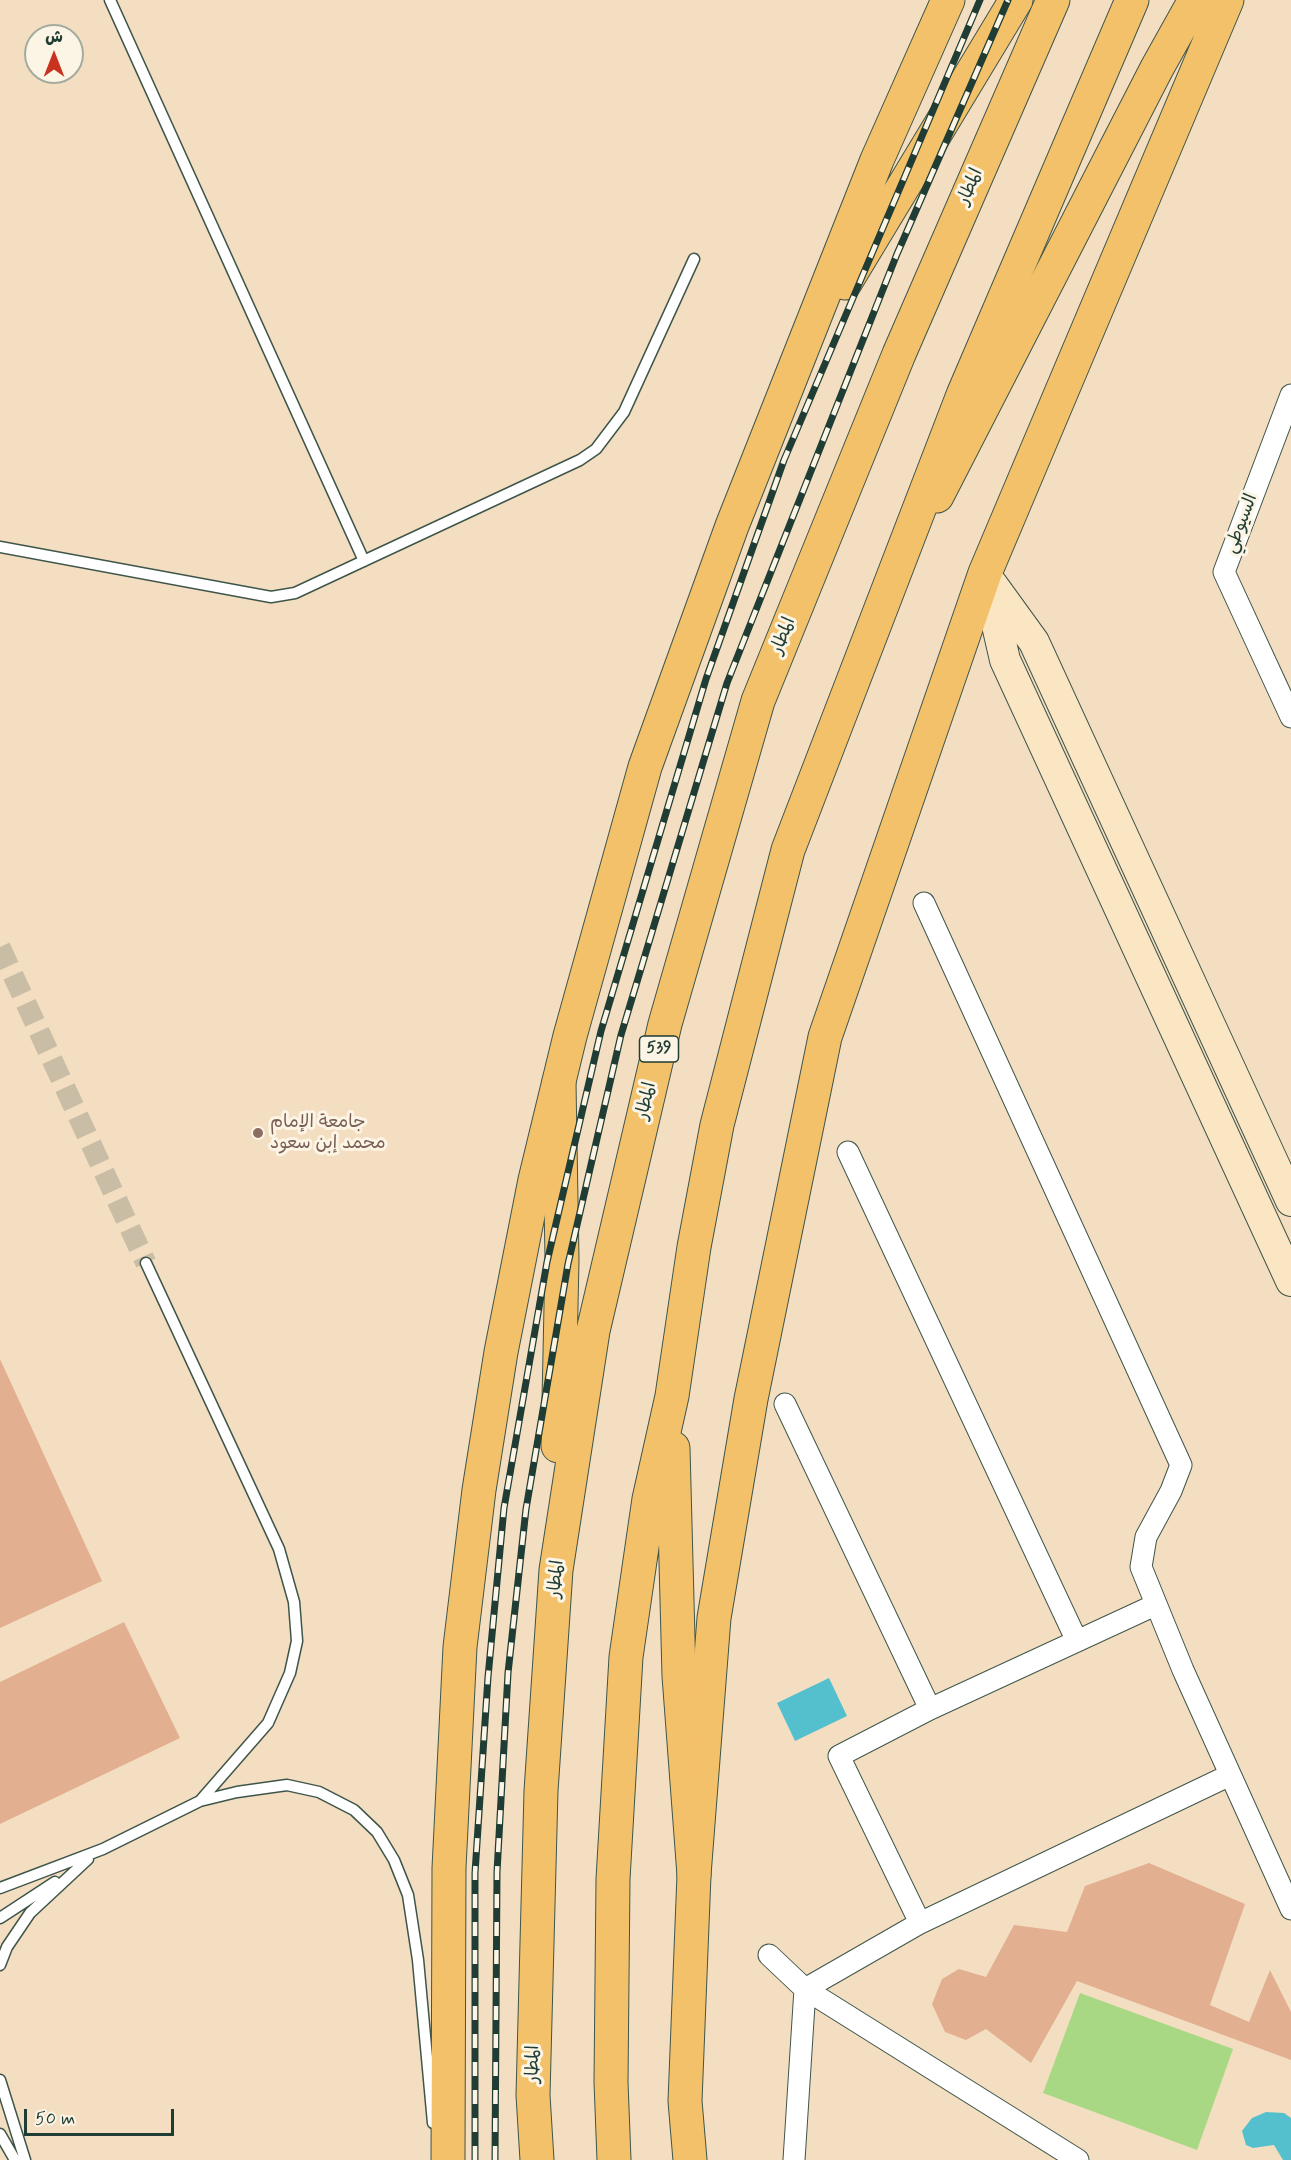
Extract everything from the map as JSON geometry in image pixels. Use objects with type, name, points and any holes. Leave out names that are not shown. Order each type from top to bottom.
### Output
[{"type":"main road","points":[[441,2148],[449,1868],[460,1647],[479,1490],[501,1352],[535,1180],[559,1082],[645,767],[732,526],[877,160],[948,0]]},
{"type":"main road","points":[[799,358],[1016,0]]},
{"type":"main road","name":"المطار","points":[[537,2160],[533,2095],[541,1791],[556,1570],[593,1331],[665,1024],[758,702],[899,354],[1053,0]]},
{"type":"main road","points":[[614,2160],[611,2082],[614,1879],[626,1657],[649,1499],[672,1396],[693,1247],[717,1125],[788,850],[963,395],[1132,0]]},
{"type":"main road","points":[[879,610],[1025,322],[1195,0]]},
{"type":"main road","points":[[690,2160],[685,2101],[694,1875],[714,1618],[750,1399],[825,1037],[985,573],[1227,0]]},
{"type":"main road","points":[[556,1570],[562,1260],[559,1082]]},
{"type":"main road","points":[[672,1396],[679,1676],[694,1875]]},
{"type":"street","name":"السيوطي","points":[[1291,395],[1224,572],[1291,717]]},
{"type":"street","points":[[985,573],[1034,642],[1289,1193],[1259,1211]]},
{"type":"street","points":[[985,573],[1005,660],[1291,1281]]},
{"type":"street","points":[[924,903],[1181,1465],[1171,1491],[1146,1537],[1140,1567],[1291,1910]]},
{"type":"street","points":[[848,1152],[1076,1640]]},
{"type":"street","points":[[785,1404],[930,1709]]},
{"type":"street","points":[[920,1923],[839,1756],[930,1709],[1155,1605]]},
{"type":"street","points":[[805,1989],[920,1923],[1230,1775]]},
{"type":"street","points":[[769,1955],[805,1989],[1078,2160]]},
{"type":"street","points":[[794,2160],[805,1989]]},
{"type":"lane","points":[[110,0],[364,561]]},
{"type":"lane","points":[[0,547],[271,597],[295,593],[580,460],[596,449],[624,412],[694,259]]},
{"type":"lane","points":[[146,1263],[279,1549],[294,1602],[297,1641],[290,1673],[268,1723],[200,1801]]},
{"type":"lane","points":[[0,1888],[103,1849],[200,1801],[237,1792],[287,1785],[319,1792],[354,1810],[377,1832],[394,1860],[408,1895],[441,2148]]},
{"type":"lane","points":[[0,1918],[103,1849]]},
{"type":"lane","points":[[0,1965],[7,1947],[30,1913],[76,1868]]},
{"type":"lane","points":[[0,2080],[25,2160]]},
{"type":"lane","points":[[0,2134],[15,2160]]},
{"type":"green space","points":[[1080,1993],[1233,2049],[1197,2150],[1043,2093]]},
{"type":"water","points":[[829,1678],[847,1716],[795,1741],[777,1703]]},
{"type":"water","points":[[1266,2112],[1284,2113],[1291,2118],[1291,2160],[1283,2160],[1274,2145],[1253,2148],[1246,2145],[1242,2131],[1252,2118]]},
{"type":"building","points":[[0,1359],[102,1581],[0,1628]]},
{"type":"building","points":[[124,1622],[180,1738],[0,1824],[0,1682]]},
{"type":"building","points":[[1149,1863],[1245,1904],[1210,2005],[1249,2022],[1270,1970],[1291,2012],[1291,2060],[1077,1981],[1031,2063],[986,2029],[966,2040],[945,2032],[932,2004],[942,1979],[959,1969],[986,1977],[1014,1925],[1067,1932],[1085,1886]]},
{"type":"tunnel","points":[[0,947],[146,1263]]},
{"type":"railway","points":[[475,2160],[475,1873],[488,1677],[504,1508],[547,1262],[601,1031],[706,679],[784,460],[980,0]]},
{"type":"railway","points":[[495,2160],[497,1872],[508,1673],[526,1509],[568,1264],[621,1035],[727,683],[897,254],[1008,0]]},
{"type":"place","name":"جامعة الإمام محمد إبن سعود","points":[[258,1133]]}]
